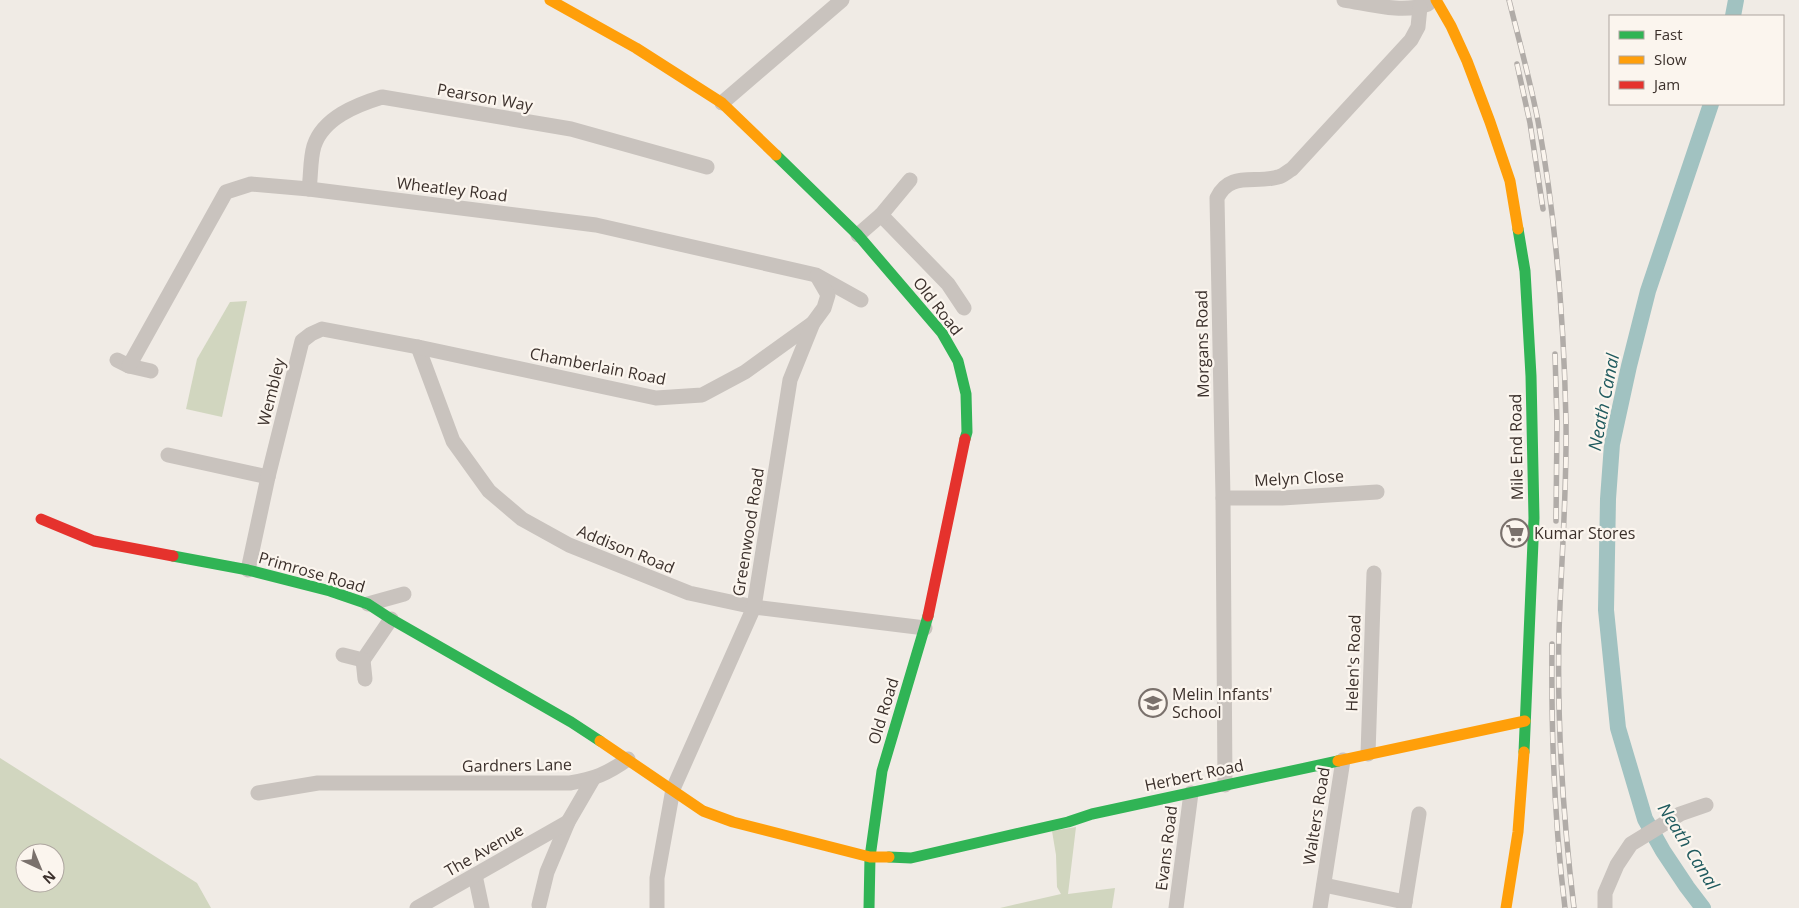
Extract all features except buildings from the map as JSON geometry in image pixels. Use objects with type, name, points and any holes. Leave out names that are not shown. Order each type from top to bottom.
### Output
[{"type":"street","name":"Old Road","points":[[550,0],[636,48],[722,103],[858,235],[942,333],[958,361],[966,394],[967,432],[925,628],[882,771],[870,857],[869,908]]},
{"type":"street","points":[[722,103],[842,0]]},
{"type":"street","points":[[1344,0],[1404,9],[1420,7],[1436,0]]},
{"type":"street","name":"Mile End Road","points":[[1436,0],[1451,26],[1467,61],[1510,182],[1525,271],[1532,376],[1534,518],[1518,832],[1506,908]]},
{"type":"street","name":"Morgans Road","points":[[1225,785],[1223,498],[1217,198],[1222,189],[1230,182],[1279,177],[1292,169],[1411,40],[1418,27],[1420,7]]},
{"type":"street","name":"Pearson Way","points":[[309,189],[314,146],[326,126],[357,105],[382,97],[570,129],[707,167]]},
{"type":"street","points":[[858,235],[881,215],[910,180]]},
{"type":"street","name":"Wheatley Road","points":[[151,371],[123,363],[226,192],[251,184],[309,189],[596,225],[816,275],[861,300]]},
{"type":"street","points":[[881,215],[948,284],[964,308]]},
{"type":"street","name":"Greenwood Road","points":[[657,908],[657,878],[672,789],[754,607],[790,380],[813,323],[824,308],[828,295],[816,275]]},
{"type":"street","name":"Chamberlain Road","points":[[418,347],[656,398],[702,395],[745,372],[813,323]]},
{"type":"street","name":"Wembley","points":[[248,570],[268,478],[302,341],[322,329],[418,347]]},
{"type":"street","name":"Addison Road","points":[[418,347],[453,441],[489,491],[522,520],[569,545],[689,593],[754,607],[925,628]]},
{"type":"street","points":[[168,455],[268,478]]},
{"type":"street","name":"Melyn Close","points":[[1223,498],[1282,498],[1377,492]]},
{"type":"street","name":"Primrose Road","points":[[41,519],[94,541],[248,570],[330,591],[368,604],[390,620],[571,722],[628,760]]},
{"type":"street","name":"Helen's Road","points":[[1368,754],[1374,573]]},
{"type":"street","points":[[368,604],[404,594]]},
{"type":"street","points":[[366,679],[363,660],[390,620]]},
{"type":"street","points":[[343,655],[363,660]]},
{"type":"street","name":"Herbert Road","points":[[870,857],[911,858],[1068,822],[1092,814],[1525,721]]},
{"type":"street","points":[[628,760],[704,811],[733,822],[870,857]]},
{"type":"street","name":"Gardners Lane","points":[[258,793],[318,784],[570,783],[594,779],[610,772],[628,760]]},
{"type":"street","name":"Walters Road","points":[[1343,760],[1324,885],[1404,905],[1419,814]]},
{"type":"street","points":[[539,905],[547,872],[568,822],[594,779]]},
{"type":"street","name":"Evans Road","points":[[1176,908],[1191,793]]},
{"type":"street","points":[[1605,908],[1605,893],[1617,865],[1631,844],[1680,814],[1706,805]]},
{"type":"street","name":"The Avenue","points":[[417,908],[568,822]]},
{"type":"street","points":[[475,875],[482,908]]},
{"type":"street","points":[[1320,908],[1324,885]]},
{"type":"green space","points":[[247,301],[222,417],[186,409],[197,359],[230,302]]},
{"type":"green space","points":[[0,758],[197,883],[211,908],[0,908]]},
{"type":"green space","points":[[1076,827],[1068,894],[1115,888],[1112,908],[1000,908],[1061,894],[1057,887],[1056,855],[1052,831]]},
{"type":"waterway","name":"Neath Canal","points":[[1733,15],[1736,0]]},
{"type":"waterway","name":"Neath Canal","points":[[1703,908],[1663,851],[1645,819],[1618,728],[1606,610],[1608,499],[1612,444],[1648,291],[1711,105]]},
{"type":"railway","points":[[1509,0],[1538,121],[1550,195],[1561,309],[1566,449],[1559,633],[1559,702],[1564,805],[1574,908]]},
{"type":"railway","points":[[1517,64],[1530,123],[1543,209]]},
{"type":"railway","points":[[1555,354],[1557,422],[1556,521]]},
{"type":"railway","points":[[1552,644],[1554,776],[1565,908]]},
{"type":"traffic: fast","points":[[776,155],[858,235],[942,333],[958,361],[966,394],[967,432],[965,439]]},
{"type":"traffic: fast","points":[[1518,229],[1525,271],[1531,376],[1534,518],[1524,752]]},
{"type":"traffic: fast","points":[[173,556],[248,570],[330,591],[368,604],[571,722],[600,741]]},
{"type":"traffic: fast","points":[[869,908],[870,857],[882,771],[928,616]]},
{"type":"traffic: fast","points":[[889,857],[911,858],[1068,822],[1092,814],[1338,761]]},
{"type":"traffic: slow","points":[[550,0],[636,48],[722,103],[776,155]]},
{"type":"traffic: slow","points":[[1436,0],[1451,26],[1467,61],[1490,122],[1510,181],[1518,229]]},
{"type":"traffic: slow","points":[[1338,761],[1525,721]]},
{"type":"traffic: slow","points":[[600,741],[703,811],[733,822],[870,857],[889,857]]},
{"type":"traffic: slow","points":[[1506,908],[1518,832],[1524,752]]},
{"type":"traffic: jam","points":[[928,616],[965,439]]},
{"type":"traffic: jam","points":[[41,519],[94,541],[173,556]]},
{"type":"place","name":"Kumar Stores","points":[[1515,533]]},
{"type":"place","name":"Melin Infants' School","points":[[1153,703]]}]
